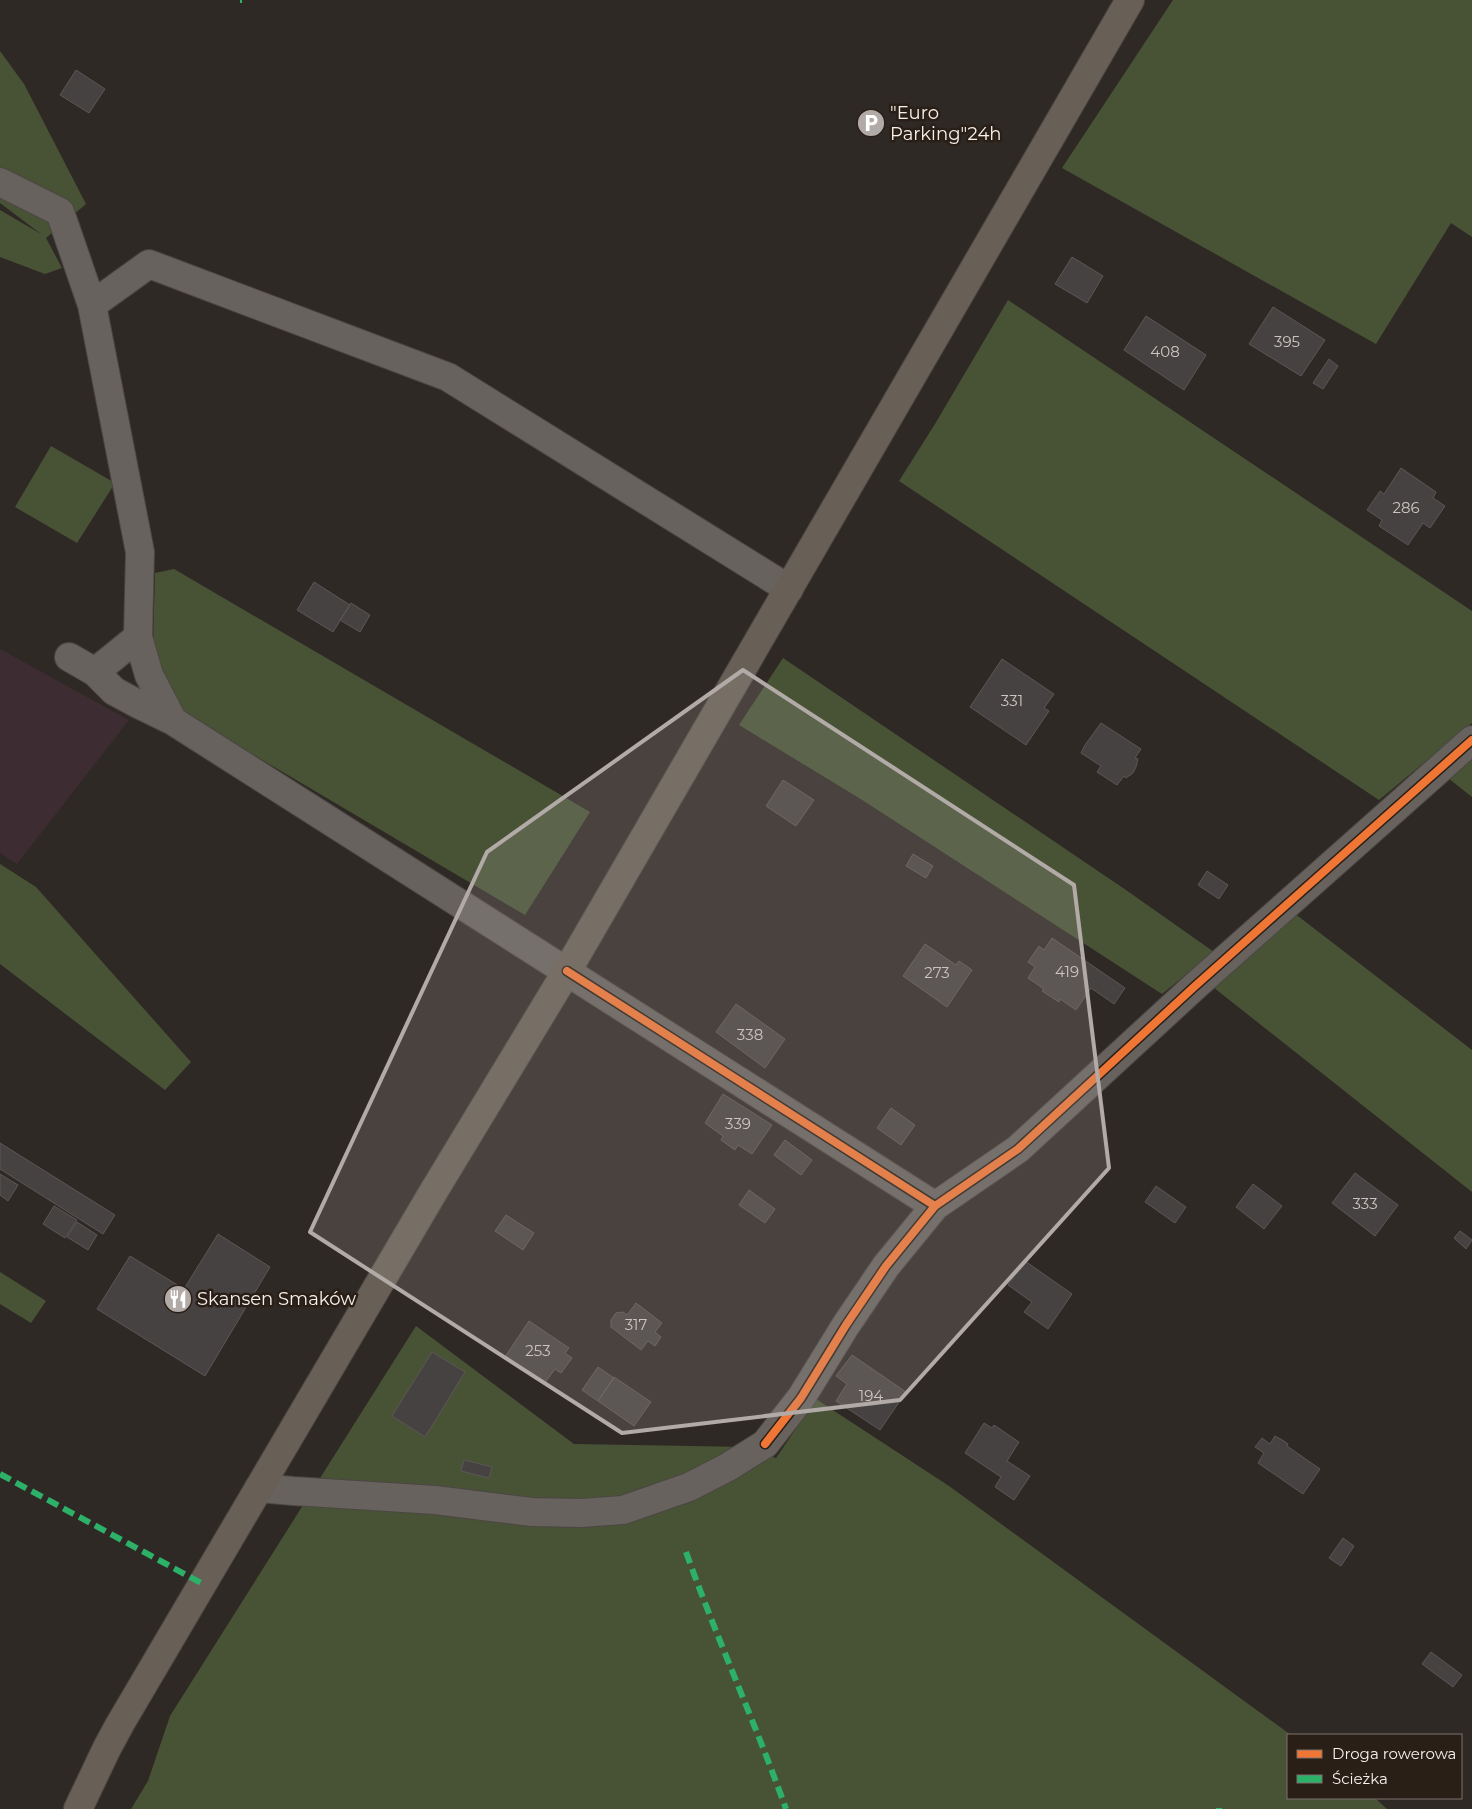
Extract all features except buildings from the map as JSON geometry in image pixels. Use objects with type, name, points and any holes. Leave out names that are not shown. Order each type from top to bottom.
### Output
[{"type":"main road","points":[[78,1809],[107,1748],[432,1194],[567,971],[1130,0]]},
{"type":"street","points":[[0,182],[60,212],[92,305],[140,552],[138,637],[149,675],[173,721]]},
{"type":"street","points":[[92,305],[149,264],[448,377],[789,589]]},
{"type":"street","points":[[95,672],[138,637]]},
{"type":"street","points":[[69,657],[95,672],[114,691],[173,721],[935,1206]]},
{"type":"street","points":[[259,1488],[435,1500],[532,1512],[581,1513],[623,1510],[689,1486],[728,1467],[765,1444],[801,1398],[846,1325],[886,1266],[935,1206],[1018,1150],[1139,1036],[1472,740]]},
{"type":"highlighted area","points":[[743,670],[1074,885],[1109,1168],[900,1400],[622,1433],[310,1232],[487,852]]},
{"type":"shaded area","points":[[0,649],[129,720],[17,864],[0,853]]},
{"type":"green space","points":[[1173,0],[1472,0],[1472,237],[1451,223],[1376,344],[1062,168]]},
{"type":"green space","points":[[0,51],[24,84],[86,204],[46,238],[62,268],[45,274],[0,257],[0,210],[41,234],[0,203]]},
{"type":"green space","points":[[1008,300],[1472,611],[1472,723],[1379,800],[899,481]]},
{"type":"green space","points":[[51,446],[115,483],[77,543],[15,507]]},
{"type":"green space","points":[[174,569],[590,812],[525,915],[181,712],[156,666],[153,644],[155,573]]},
{"type":"green space","points":[[783,658],[1126,890],[1214,952],[1162,994],[859,798],[739,725]]},
{"type":"green space","points":[[1472,753],[1472,797],[1448,778]]},
{"type":"green space","points":[[0,864],[36,887],[191,1062],[165,1090],[0,964]]},
{"type":"green space","points":[[1294,913],[1472,1050],[1472,1192],[1213,987]]},
{"type":"green space","points":[[0,1272],[46,1301],[31,1323],[0,1304]]},
{"type":"green space","points":[[416,1326],[574,1444],[747,1447],[776,1458],[816,1399],[949,1486],[1290,1734],[1287,1734],[1287,1799],[1376,1799],[1387,1809],[131,1809],[148,1781],[170,1716]]},
{"type":"marked path","points":[[0,1474],[203,1584]]},
{"type":"marked path","points":[[686,1552],[786,1809]]},
{"type":"cycle path","points":[[765,1444],[801,1398],[846,1325],[886,1266],[935,1206],[1018,1149],[1194,987],[1472,740]]},
{"type":"cycle path","points":[[567,971],[935,1206]]},
{"type":"place","name":"\"Euro Parking\"24h","points":[[871,123]]},
{"type":"place","name":"Skansen Smaków","points":[[178,1299]]}]
